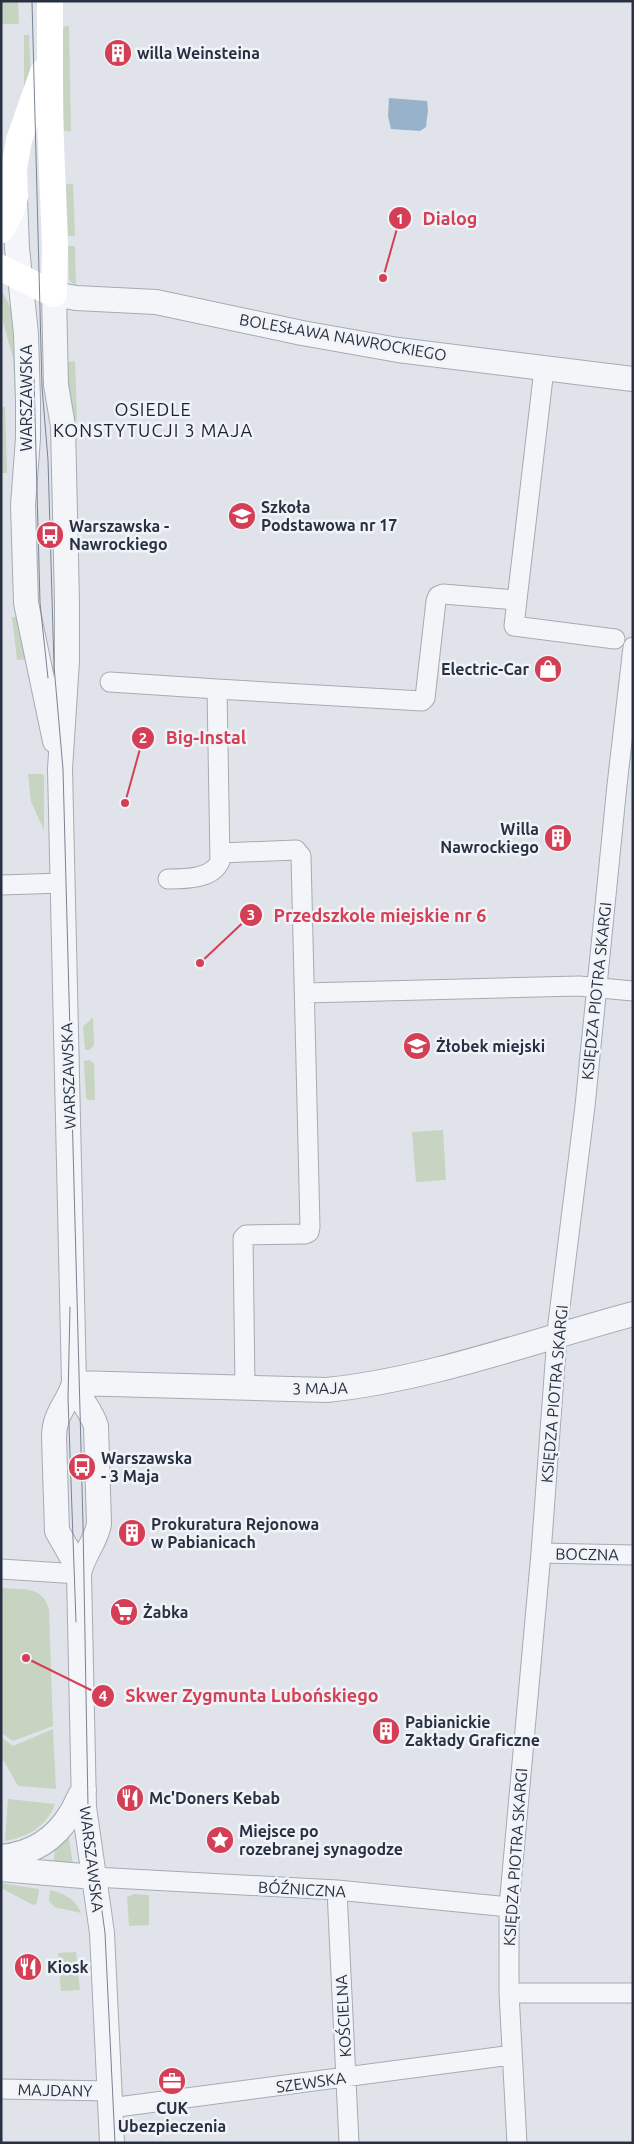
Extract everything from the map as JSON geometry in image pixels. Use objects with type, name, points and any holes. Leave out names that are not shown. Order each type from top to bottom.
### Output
[{"type":"main road","name":"WARSZAWSKA","points":[[50,1],[50,117],[55,242],[54,294]]},
{"type":"main road","name":"WARSZAWSKA","points":[[15,197],[16,156],[42,76],[51,29]]},
{"type":"main road","points":[[1,230],[10,214],[15,197]]},
{"type":"main road","points":[[11,272],[54,294]]},
{"type":"street","name":"WARSZAWSKA","points":[[15,197],[11,272],[26,334],[28,418],[23,505],[26,603],[60,770]]},
{"type":"street","name":"WARSZAWSKA","points":[[54,294],[56,385],[63,426],[67,602],[67,662],[60,770],[74,1383],[80,1397],[92,1414],[96,1426],[99,1524],[84,1557],[79,1574],[84,1790],[87,1830],[102,1933],[112,2143]]},
{"type":"street","name":"BOLESŁAWA NAWROCKIEGO","points":[[54,294],[81,298],[156,302],[398,350],[633,379]]},
{"type":"street","points":[[544,369],[514,626],[615,638]]},
{"type":"street","points":[[110,682],[422,701],[425,698],[438,596],[443,594],[517,600]]},
{"type":"street","name":"KSIĘDZA PIOTRA SKARGI","points":[[517,2143],[509,1993],[509,1907],[541,1553],[558,1334],[585,1106],[596,988],[625,782],[633,647]]},
{"type":"street","points":[[168,879],[196,878],[218,866],[221,853],[217,689]]},
{"type":"street","points":[[221,853],[296,850],[300,852],[310,1227],[309,1232],[305,1234],[246,1236],[243,1238],[245,1387]]},
{"type":"street","points":[[1,885],[63,883]]},
{"type":"street","points":[[305,993],[578,986],[633,992]]},
{"type":"street","name":"3 MAJA","points":[[74,1383],[326,1390],[364,1386],[432,1370],[633,1314]]},
{"type":"street","name":"WARSZAWSKA","points":[[74,1383],[68,1398],[54,1422],[54,1436],[57,1531],[79,1574]]},
{"type":"street","name":"BOCZNA","points":[[541,1553],[633,1555]]},
{"type":"street","points":[[1,1568],[79,1574]]},
{"type":"street","points":[[1,1857],[25,1853],[49,1840],[68,1818],[84,1790]]},
{"type":"street","points":[[1,1868],[94,1878]]},
{"type":"street","name":"BÓŹNICZNA","points":[[94,1878],[337,1890],[509,1907]]},
{"type":"street","name":"KOŚCIELNA","points":[[337,1890],[349,2143]]},
{"type":"street","points":[[509,1993],[633,1993]]},
{"type":"street","name":"SZEWSKA","points":[[110,2099],[224,2094],[512,2056]]},
{"type":"street","name":"MAJDANY","points":[[1,2089],[110,2099]]},
{"type":"green space","points":[[2,1],[18,1],[19,24],[2,24]]},
{"type":"green space","points":[[65,26],[69,26],[71,131],[64,131],[62,29]]},
{"type":"green space","points":[[24,35],[29,35],[31,84],[24,108]]},
{"type":"green space","points":[[66,184],[73,184],[75,236],[68,236]]},
{"type":"green space","points":[[68,246],[75,246],[76,287],[69,280]]},
{"type":"green space","points":[[1,291],[13,315],[18,341],[18,395],[15,396],[13,358],[1,315]]},
{"type":"green space","points":[[75,361],[77,420],[71,420],[69,418],[67,365],[69,362]]},
{"type":"green space","points":[[1,406],[5,407],[7,473],[1,473]]},
{"type":"green space","points":[[12,617],[19,617],[29,659],[17,660]]},
{"type":"green space","points":[[28,774],[42,774],[44,776],[44,830],[31,802]]},
{"type":"green space","points":[[93,1017],[94,1045],[89,1050],[85,1050],[83,1027]]},
{"type":"green space","points":[[90,1060],[94,1064],[95,1100],[88,1100],[86,1098],[84,1061]]},
{"type":"green space","points":[[443,1130],[446,1180],[416,1182],[412,1132]]},
{"type":"green space","points":[[1,1588],[31,1590],[42,1596],[49,1610],[53,1726],[13,1741],[1,1733]]},
{"type":"green space","points":[[53,1729],[56,1789],[18,1786],[4,1761],[1,1762],[1,1737],[13,1746]]},
{"type":"green space","points":[[8,1799],[55,1804],[47,1819],[35,1830],[21,1837],[5,1841]]},
{"type":"green space","points":[[68,1833],[73,1864],[53,1862],[55,1853],[51,1848]]},
{"type":"green space","points":[[1,1883],[39,1889],[37,1903],[33,1905],[1,1888]]},
{"type":"green space","points":[[50,1890],[69,1897],[81,1913],[54,1907],[49,1901]]},
{"type":"green space","points":[[134,1894],[149,1895],[149,1925],[129,1926],[127,1897]]},
{"type":"green space","points":[[76,1952],[80,1990],[61,1991],[58,1953]]},
{"type":"water","points":[[389,98],[427,101],[426,127],[420,131],[391,129],[388,116]]},
{"type":"tram line","points":[[32,1],[42,387],[48,460],[54,666],[63,769],[83,1524],[88,1807],[105,1933],[115,2143]]},
{"type":"tram line","points":[[34,378],[40,603],[48,678]]},
{"type":"tram line","points":[[70,1307],[68,1398],[76,1622]]},
{"type":"place","name":"willa Weinsteina","points":[[118,53]]},
{"type":"place","name":"Dialog","points":[[383,278]]},
{"type":"place","name":"Szkoła Podstawowa nr 17","points":[[242,516]]},
{"type":"place","name":"Warszawska - Nawrockiego","points":[[50,535]]},
{"type":"place","name":"Electric-Car","points":[[548,669]]},
{"type":"place","name":"Big-Instal","points":[[125,803]]},
{"type":"place","name":"Willa Nawrockiego","points":[[558,838]]},
{"type":"place","name":"Przedszkole miejskie nr 6","points":[[200,963]]},
{"type":"place","name":"Żłobek miejski","points":[[417,1046]]},
{"type":"place","name":"Warszawska - 3 Maja","points":[[82,1467]]},
{"type":"place","name":"Prokuratura Rejonowa w Pabianicach","points":[[132,1533]]},
{"type":"place","name":"Żabka","points":[[124,1612]]},
{"type":"place","name":"Skwer Zygmunta Lubońskiego","points":[[26,1658]]},
{"type":"place","name":"Pabianickie Zakłady Graficzne","points":[[386,1731]]},
{"type":"place","name":"Mc'Doners Kebab","points":[[130,1798]]},
{"type":"place","name":"Miejsce po rozebranej synagodze","points":[[220,1840]]},
{"type":"place","name":"Kiosk","points":[[28,1967]]},
{"type":"place","name":"CUK Ubezpieczenia","points":[[172,2081]]},
{"type":"district","name":"OSIEDLE KONSTYTUCJI 3 MAJA","points":[[153,420]]}]
